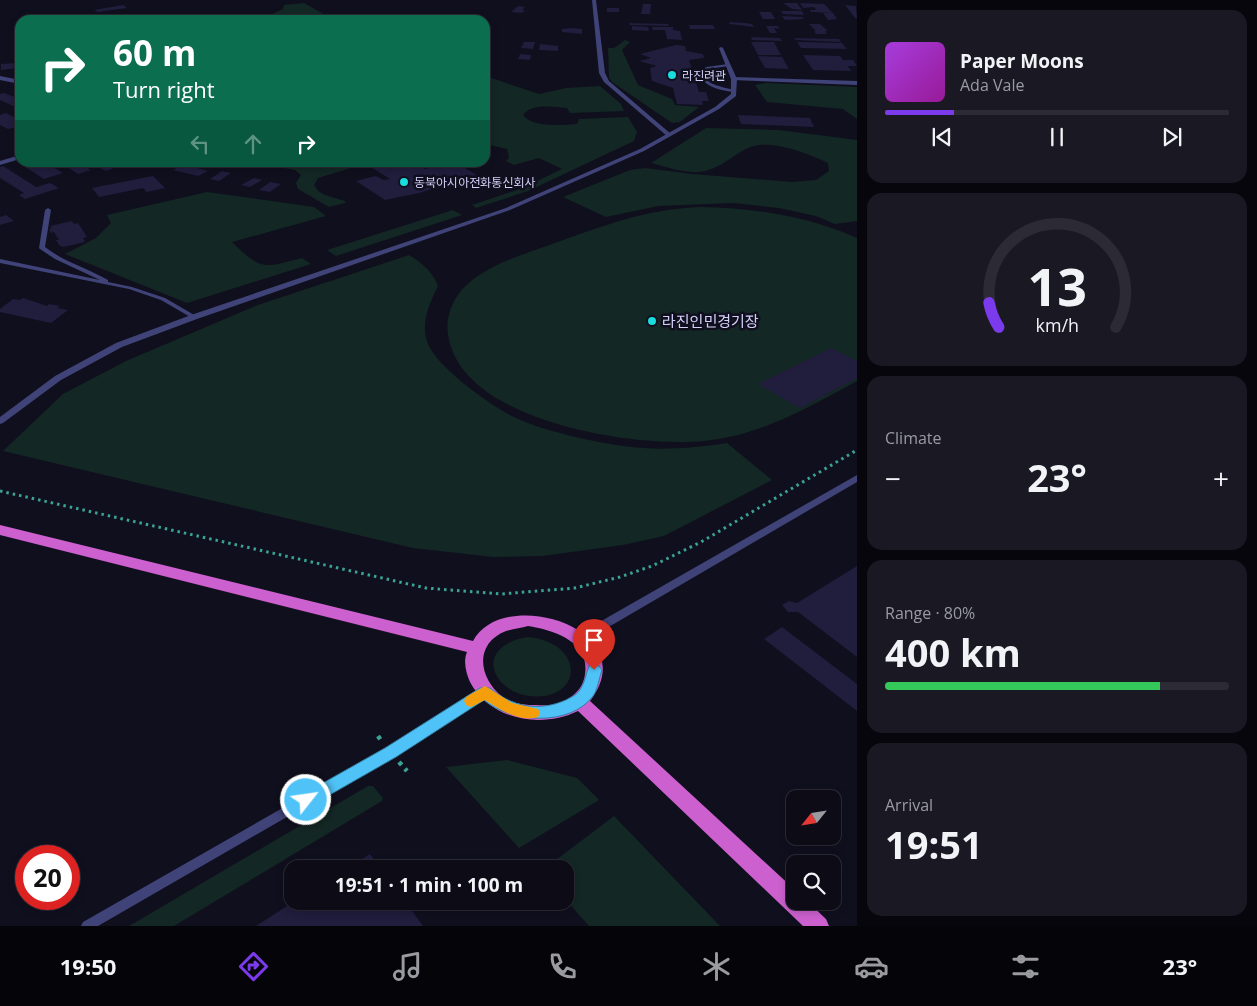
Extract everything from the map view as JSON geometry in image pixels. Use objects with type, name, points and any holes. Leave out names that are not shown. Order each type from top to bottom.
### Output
[{"type":"highway","points":[[0,530],[476,648]]},
{"type":"highway","points":[[515,621],[542,621],[568,631],[579,639],[590,654],[594,670],[588,692],[579,701],[553,712],[523,712],[495,701],[477,682],[473,670],[476,648],[491,631],[515,621]]},
{"type":"highway","points":[[579,701],[818,926]]},
{"type":"street","points":[[594,0],[602,73],[607,82],[669,135]]},
{"type":"street","points":[[0,421],[58,378],[119,345],[194,317],[508,209],[642,150],[730,100],[734,95],[734,79],[721,48]]},
{"type":"street","points":[[0,78],[15,81]]},
{"type":"street","points":[[734,79],[857,83]]},
{"type":"street","points":[[0,163],[15,158]]},
{"type":"street","points":[[579,639],[857,478]]},
{"type":"lane","points":[[728,65],[708,68],[700,74],[702,79],[708,84],[734,91]]},
{"type":"lane","points":[[48,210],[42,248],[50,255],[88,270],[112,284]]},
{"type":"lane","points":[[0,261],[112,284],[162,299],[194,317]]},
{"type":"lane","points":[[87,926],[390,752],[485,692]]},
{"type":"path","points":[[0,491],[426,588],[501,594],[575,588],[620,578],[652,566],[701,542],[857,450]]},
{"type":"green space","points":[[304,3],[325,15],[270,15],[283,9],[284,5]]},
{"type":"green space","points":[[625,40],[630,42],[622,50],[638,85],[672,99],[675,105],[699,107],[680,122],[672,123],[612,82],[609,78],[608,48],[614,48]]},
{"type":"green space","points":[[490,78],[539,94],[566,88],[600,86],[621,104],[624,111],[570,113],[567,108],[537,107],[523,115],[533,122],[556,125],[577,124],[579,119],[628,117],[637,132],[634,141],[528,191],[476,208],[472,205],[523,188],[562,169],[539,158],[514,165],[506,161],[509,158],[507,149],[490,145]]},
{"type":"green space","points":[[766,83],[857,87],[857,119],[843,109],[767,102],[755,85]]},
{"type":"green space","points":[[706,128],[779,130],[857,140],[857,221],[835,224],[816,216],[779,208],[733,203],[658,206],[606,217],[563,197],[630,170],[645,168],[692,174],[792,182],[816,180],[829,171],[828,163],[809,155],[787,148],[765,145],[746,149],[705,171],[685,171],[651,163]]},
{"type":"green space","points":[[279,167],[355,167],[318,178],[314,185],[318,191],[345,201],[345,203],[329,207],[298,189],[296,183],[301,175],[295,170]]},
{"type":"green space","points":[[207,192],[314,207],[326,216],[232,242],[250,258],[264,265],[279,264],[302,258],[311,264],[187,303],[65,254],[96,238],[111,223],[107,215]]},
{"type":"green space","name":"라진인민경기장","points":[[701,207],[761,211],[819,224],[857,238],[857,381],[784,419],[745,433],[704,441],[674,442],[636,440],[554,423],[516,408],[483,389],[459,364],[448,334],[449,317],[454,301],[464,287],[478,276],[514,258],[607,225],[662,211]]},
{"type":"green space","points":[[453,210],[462,215],[336,256],[327,250]]},
{"type":"green space","points":[[409,255],[426,268],[438,286],[425,322],[426,337],[433,353],[442,364],[466,385],[504,412],[527,423],[559,433],[629,447],[653,449],[727,443],[772,480],[664,536],[623,545],[542,556],[493,557],[413,548],[3,451],[63,394],[126,361],[258,305]]},
{"type":"green space","points":[[528,637],[547,642],[561,650],[568,660],[571,671],[568,682],[560,690],[547,695],[522,695],[505,686],[496,674],[493,666],[494,658],[503,646]]},
{"type":"green space","points":[[507,760],[577,778],[599,800],[519,848],[446,767]]},
{"type":"green space","points":[[368,786],[373,786],[383,798],[382,801],[174,926],[129,926]]},
{"type":"green space","points":[[614,816],[720,926],[589,926],[574,909],[574,860],[556,860]]},
{"type":"building","points":[[783,3],[797,3],[802,10],[792,9]]},
{"type":"building","points":[[800,3],[824,4],[833,13],[811,12],[810,10],[816,10],[814,7],[803,8]]},
{"type":"building","points":[[643,4],[651,4],[650,14],[641,14]]},
{"type":"building","points":[[123,5],[127,8],[98,12],[94,10]]},
{"type":"building","points":[[845,5],[856,6],[857,18],[855,18]]},
{"type":"building","points":[[518,6],[525,7],[522,10],[525,10],[522,13],[511,12]]},
{"type":"building","points":[[607,8],[619,8],[619,12],[607,12]]},
{"type":"building","points":[[781,11],[802,11],[804,15],[783,14]]},
{"type":"building","points":[[759,12],[771,12],[775,19],[763,19]]},
{"type":"building","points":[[823,13],[833,13],[837,19],[828,20]]},
{"type":"building","points":[[782,16],[802,17],[804,19],[785,20]]},
{"type":"building","points":[[729,22],[752,24],[754,27],[730,24]]},
{"type":"building","points":[[629,23],[668,24],[669,26],[630,25]]},
{"type":"building","points":[[809,24],[820,24],[828,31],[825,31],[827,34],[816,34],[814,31],[816,31]]},
{"type":"building","points":[[689,25],[713,25],[715,29],[690,29]]},
{"type":"building","points":[[632,26],[648,27],[649,31],[632,30]]},
{"type":"building","points":[[766,26],[778,26],[780,29],[774,28],[777,33],[770,33]]},
{"type":"building","points":[[652,27],[673,27],[673,30],[680,31],[682,40],[667,39],[665,30],[653,30]]},
{"type":"building","points":[[562,29],[582,29],[582,34],[562,32]]},
{"type":"building","points":[[751,37],[780,38],[782,41],[752,40]]},
{"type":"building","points":[[794,38],[839,39],[841,42],[796,40]]},
{"type":"building","points":[[524,42],[535,42],[533,49],[521,48]]},
{"type":"building","points":[[751,42],[774,42],[781,55],[758,55]]},
{"type":"building","points":[[797,42],[842,43],[847,49],[801,48]]},
{"type":"building","points":[[540,44],[558,46],[558,51],[539,50]]},
{"type":"building","name":"라진려관","points":[[676,45],[685,46],[686,51],[703,54],[704,58],[689,60],[699,92],[706,92],[709,101],[702,101],[703,105],[677,104],[673,88],[652,81],[650,68],[657,66],[639,61],[651,58],[640,54]]},
{"type":"building","points":[[520,54],[531,55],[530,60],[518,59]]},
{"type":"building","points":[[803,55],[840,56],[843,60],[853,60],[857,66],[848,66],[851,71],[813,70]]},
{"type":"building","points":[[758,56],[782,57],[789,69],[765,68]]},
{"type":"building","points":[[15,63],[15,68],[1,70],[1,64]]},
{"type":"building","points":[[4,93],[15,97],[15,107],[0,100],[0,94]]},
{"type":"building","points":[[6,113],[15,118],[15,127],[8,129],[0,125],[0,115]]},
{"type":"building","points":[[738,115],[810,118],[814,127],[741,124]]},
{"type":"building","points":[[3,166],[36,187],[50,183],[59,188],[25,199],[19,195],[24,193],[0,178],[0,167]]},
{"type":"building","points":[[25,167],[53,167],[63,173],[44,179]]},
{"type":"building","points":[[68,167],[86,167],[91,170],[78,174]]},
{"type":"building","points":[[98,167],[116,167],[106,171]]},
{"type":"building","points":[[178,167],[194,167],[208,171],[198,176],[173,170]]},
{"type":"building","name":"동북아시아전화통신회사","points":[[371,167],[422,167],[425,169],[433,167],[463,167],[477,175],[419,193],[385,200],[356,181],[376,176],[383,180],[390,179]]},
{"type":"building","points":[[222,171],[231,173],[219,181],[210,179]]},
{"type":"building","points":[[153,176],[165,188],[147,192],[143,188],[99,197],[92,188]]},
{"type":"building","points":[[254,178],[262,180],[250,187],[241,185]]},
{"type":"building","points":[[270,182],[281,184],[270,192],[259,190]]},
{"type":"building","points":[[6,215],[14,221],[0,225],[0,217]]},
{"type":"building","points":[[72,221],[74,224],[78,223],[87,237],[83,238],[85,242],[63,247],[56,240],[59,240],[54,232],[51,233],[49,229],[52,228],[50,226]]},
{"type":"building","points":[[23,298],[47,306],[49,304],[60,306],[57,308],[68,310],[51,323],[0,312],[0,309],[13,299],[20,300]]},
{"type":"building","points":[[831,348],[857,361],[857,378],[800,408],[758,384]]},
{"type":"building","points":[[857,566],[857,657],[798,612],[788,612],[782,605],[789,601],[797,603]]},
{"type":"building","points":[[782,627],[857,684],[857,711],[764,639]]},
{"type":"building","points":[[370,854],[374,860],[360,860]]},
{"type":"building","points":[[284,908],[284,910],[411,910],[423,926],[256,926]]},
{"type":"slow traffic","points":[[471,701],[485,692],[495,701],[508,708],[532,713]]},
{"type":"place","name":"라진려관","points":[[672,75]]},
{"type":"place","name":"동북아시아전화통신회사","points":[[404,182]]},
{"type":"place","name":"라진인민경기장","points":[[652,321]]},
{"type":"route","points":[[306,800],[390,752],[485,692],[495,701],[508,708],[538,714],[553,712],[567,708],[579,701],[588,692],[594,670]]}]
